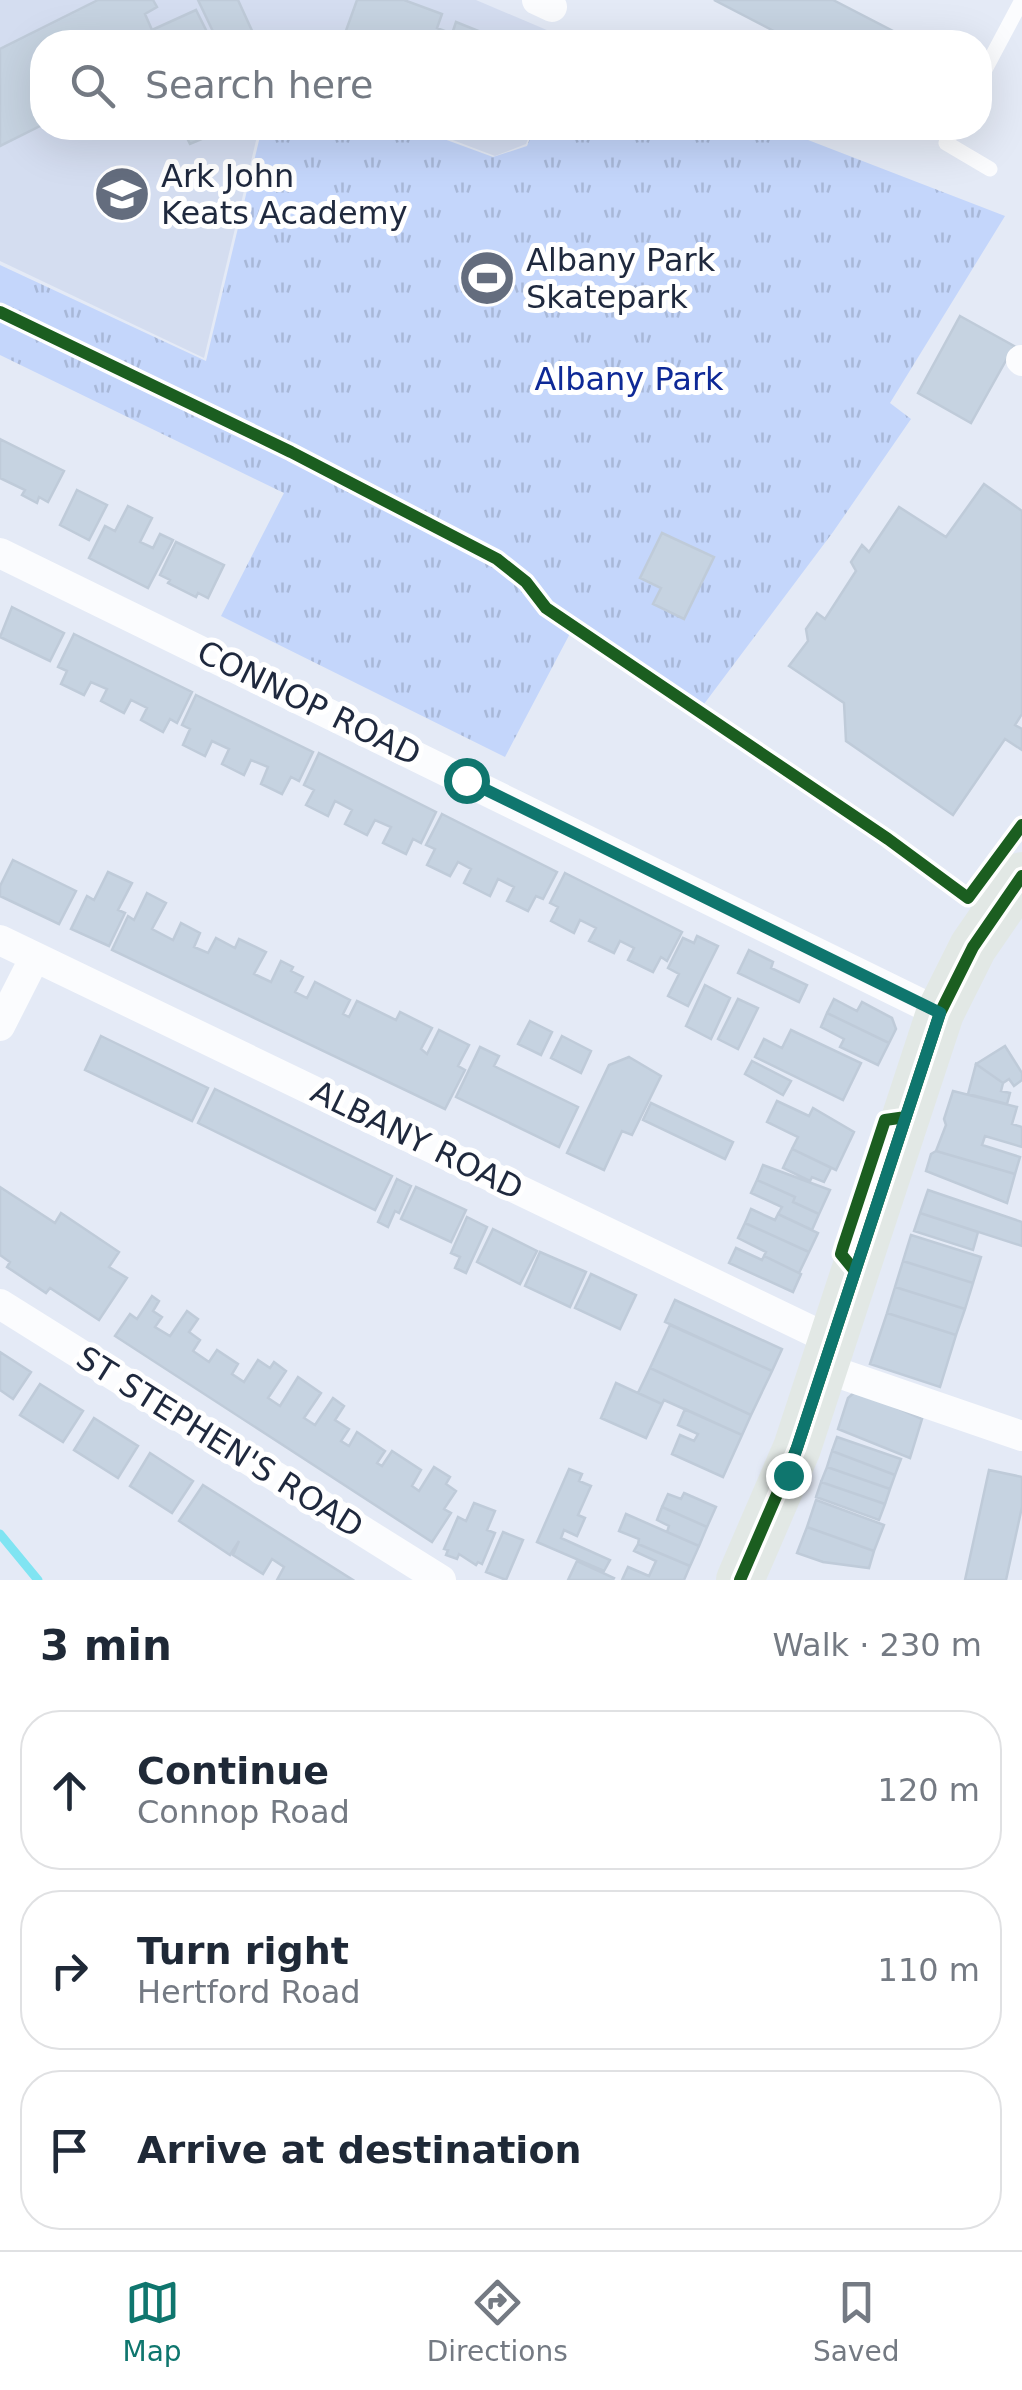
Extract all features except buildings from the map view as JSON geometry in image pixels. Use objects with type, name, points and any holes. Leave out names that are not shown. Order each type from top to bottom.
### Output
[{"type":"main road","points":[[740,1580],[788,1475],[940,1013],[960,972],[1013,904]]},
{"type":"street","name":"CONNOP ROAD","points":[[0,554],[940,1013]]},
{"type":"street","name":"ALBANY ROAD","points":[[0,940],[828,1354],[1022,1436]]},
{"type":"street","points":[[0,1026],[35,957]]},
{"type":"street","name":"ST STEPHEN'S ROAD","points":[[0,1304],[441,1580]]},
{"type":"lane","points":[[992,57],[1022,0]]},
{"type":"lane","points":[[948,140],[946,143],[990,168]]},
{"type":"shaded area","name":"Ark John Keats Academy","points":[[0,0],[476,0],[547,30],[30,30],[30,140],[256,140],[204,358],[0,261]]},
{"type":"shaded area","points":[[453,140],[528,140],[495,156]]},
{"type":"green space","name":"Albany Park","points":[[259,140],[447,140],[493,157],[527,146],[529,140],[808,140],[1005,216],[890,403],[911,419],[833,532],[701,708],[575,624],[505,757],[221,616],[284,493],[0,355],[0,265],[206,361]]},
{"type":"waterway","points":[[0,1534],[38,1580]]},
{"type":"cycle path","points":[[0,312],[291,452],[497,559],[526,582],[546,608],[888,839],[968,898],[1022,825]]},
{"type":"cycle path","points":[[740,1580],[797,1448],[940,1013],[973,947],[1022,876]]},
{"type":"cycle path","points":[[855,1271],[841,1254],[885,1120],[906,1117]]},
{"type":"place","name":"Ark John Keats Academy","points":[[122,194]]},
{"type":"place","name":"Albany Park Skatepark","points":[[487,278]]},
{"type":"route","points":[[466,780],[940,1013],[788,1475]]}]
